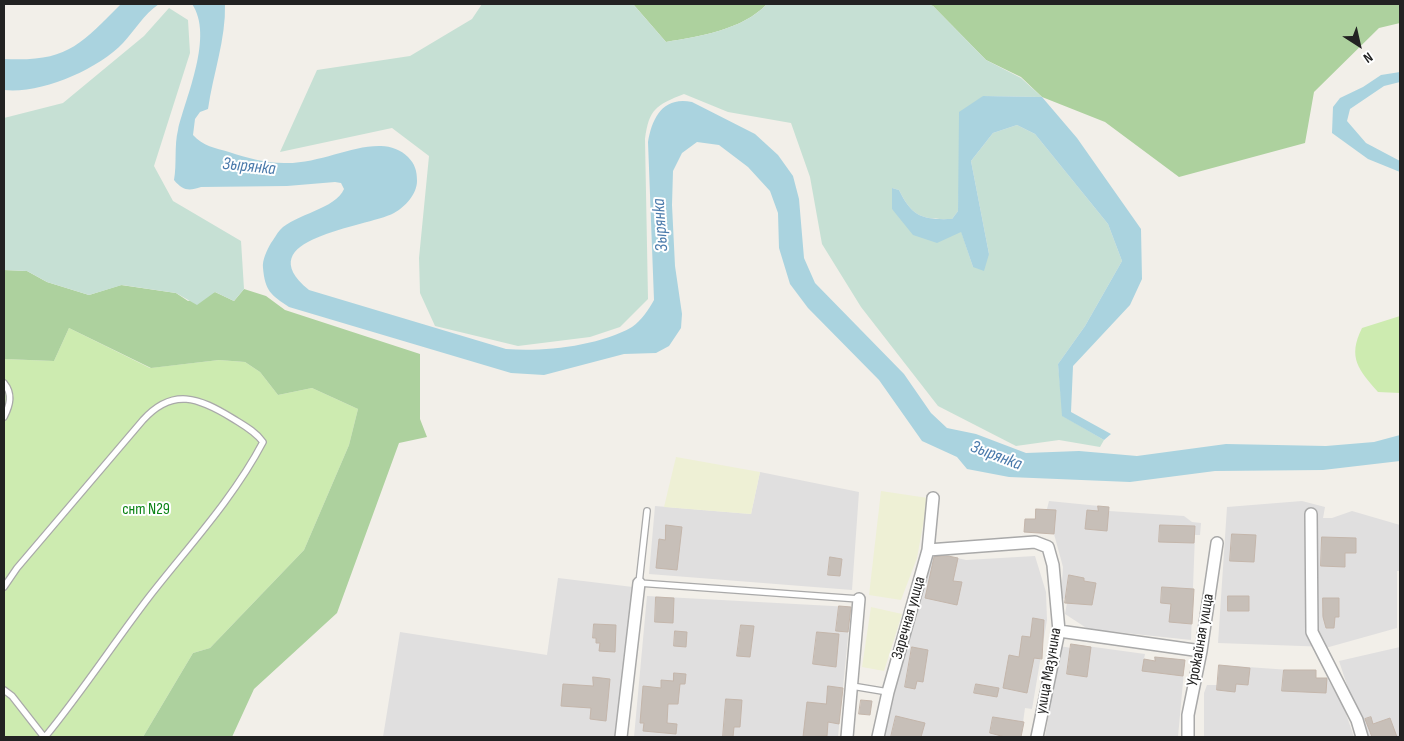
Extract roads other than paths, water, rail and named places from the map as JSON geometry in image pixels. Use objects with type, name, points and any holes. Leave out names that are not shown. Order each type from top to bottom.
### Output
[{"type":"street","name":"Заречная улица","points":[[878,737],[888,692],[928,550],[933,498]]},
{"type":"street","points":[[1311,514],[1312,632],[1357,720],[1362,737]]},
{"type":"street","name":"улица Мазунина","points":[[928,550],[1035,542],[1048,547],[1053,565],[1059,631],[1037,737]]},
{"type":"street","name":"Урожайная улица","points":[[1188,737],[1188,715],[1201,651],[1217,543]]},
{"type":"street","points":[[621,737],[639,583]]},
{"type":"street","points":[[847,737],[859,599]]},
{"type":"street","points":[[1059,631],[1201,651]]},
{"type":"lane","points":[[4,383],[8,390],[10,401],[4,417]]},
{"type":"lane","points":[[4,587],[17,568],[143,420],[155,407],[165,401],[184,398],[211,406],[257,434],[263,442],[197,540],[122,631],[78,697],[45,737],[12,696],[4,690]]},
{"type":"lane","points":[[647,511],[639,583],[859,599]]},
{"type":"lane","points":[[852,686],[888,692]]},
{"type":"water","points":[[121,4],[159,4],[148,13],[112,53],[84,71],[35,88],[4,90],[4,59],[43,58],[58,54],[82,41]]},
{"type":"water","name":"Зырянка","points":[[192,4],[225,4],[221,43],[208,109],[200,112],[195,119],[193,135],[201,142],[214,148],[249,158],[284,163],[310,161],[358,148],[385,146],[402,152],[415,168],[417,181],[415,191],[410,200],[394,213],[338,230],[301,247],[292,258],[293,272],[309,290],[506,349],[521,350],[571,346],[619,334],[632,327],[642,318],[654,300],[648,142],[652,125],[656,117],[666,106],[673,102],[692,102],[755,134],[778,155],[793,176],[799,199],[804,258],[815,283],[904,374],[931,413],[947,428],[976,434],[1026,453],[1079,451],[1137,456],[1226,444],[1326,446],[1374,442],[1400,435],[1400,461],[1323,470],[1215,471],[1130,482],[1009,477],[967,469],[957,457],[922,441],[879,380],[808,308],[790,284],[779,248],[778,213],[770,191],[748,167],[719,145],[697,142],[682,153],[673,171],[672,205],[675,266],[682,314],[681,328],[669,346],[656,353],[624,354],[544,375],[511,373],[289,307],[273,295],[267,287],[263,265],[266,252],[280,230],[287,224],[333,202],[344,189],[341,183],[335,182],[287,186],[201,187],[190,189],[183,188],[174,180],[177,136],[192,84],[199,49],[200,32],[198,17]]},
{"type":"water","points":[[1400,72],[1400,82],[1384,86],[1350,109],[1347,121],[1366,143],[1400,161],[1400,172],[1368,159],[1332,133],[1333,107],[1340,98],[1363,87],[1381,75]]},
{"type":"water","points":[[983,96],[1042,97],[1077,138],[1141,229],[1142,279],[1130,305],[1073,366],[1071,412],[1111,434],[1104,440],[1062,416],[1058,364],[1085,326],[1122,261],[1108,224],[1035,134],[1017,125],[993,133],[971,161],[989,254],[984,271],[973,267],[961,232],[937,243],[913,235],[892,209],[892,188],[899,190],[909,206],[920,215],[933,219],[952,219],[958,211],[959,112]]},
{"type":"park label","name":"снт N29","points":[[146,510]]}]
